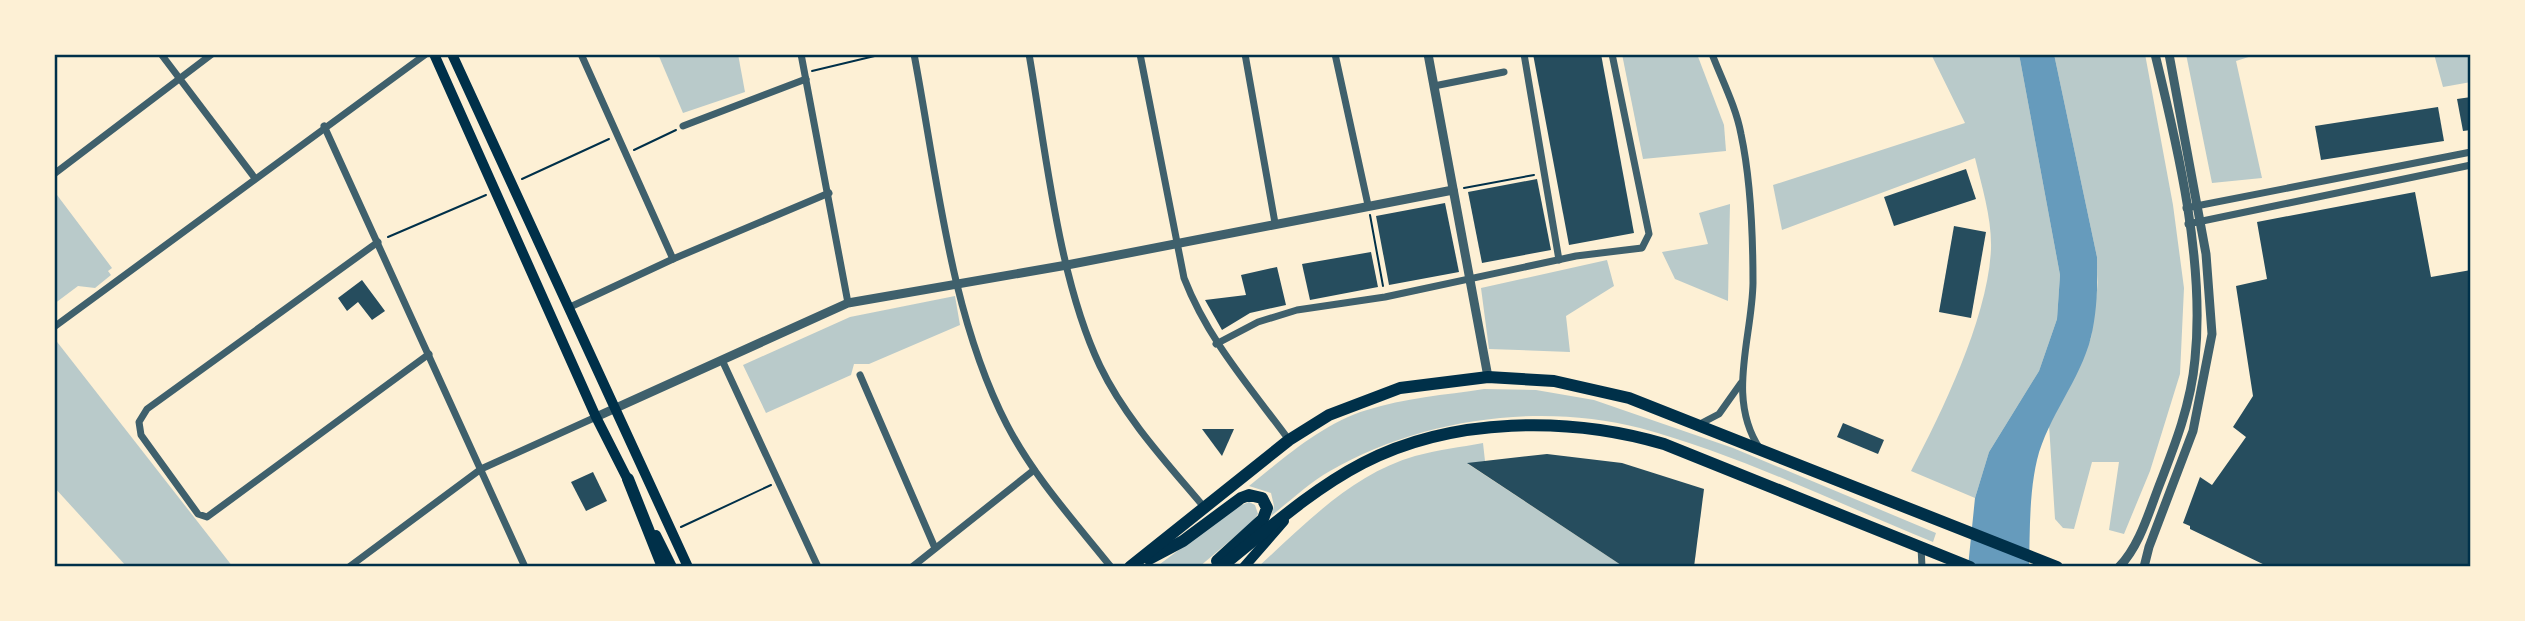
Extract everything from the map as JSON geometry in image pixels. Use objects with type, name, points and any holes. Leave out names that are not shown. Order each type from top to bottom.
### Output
[{"type":"highway","points":[[1130,567],[1289,440],[1329,415],[1370,397],[1424,384],[1488,377],[1554,381],[1590,387],[1640,402],[2055,566]]},
{"type":"highway","points":[[1221,567],[1295,508],[1362,463],[1426,440],[1510,427],[1587,427],[1664,444],[1970,567]]},
{"type":"highway","points":[[628,480],[663,567]]},
{"type":"highway","points":[[1135,567],[1183,541],[1241,498],[1249,495],[1262,498],[1267,508],[1263,520],[1212,567]]},
{"type":"main road","points":[[434,54],[596,417],[672,567]]},
{"type":"main road","points":[[452,54],[688,567]]},
{"type":"main road","points":[[1244,567],[1295,508]]},
{"type":"street","points":[[161,54],[254,177]]},
{"type":"street","points":[[54,174],[212,54]]},
{"type":"street","points":[[54,327],[254,177],[426,54]]},
{"type":"street","points":[[581,54],[673,259]]},
{"type":"street","points":[[801,54],[848,303]]},
{"type":"street","points":[[914,54],[957,283],[966,321],[993,397],[1034,470],[1111,567]]},
{"type":"street","points":[[1029,54],[1067,265],[1085,330],[1121,403],[1204,507]]},
{"type":"street","points":[[1140,54],[1176,242],[1184,278],[1197,312],[1216,344],[1289,440]]},
{"type":"street","points":[[1245,54],[1275,223]]},
{"type":"street","points":[[1335,54],[1368,205]]},
{"type":"street","points":[[1428,54],[1488,377]]},
{"type":"street","points":[[1524,54],[1559,260]]},
{"type":"street","points":[[1216,344],[1258,322],[1297,310],[1385,297],[1559,260],[1639,248],[1647,242],[1649,234],[1612,54]]},
{"type":"street","points":[[1712,54],[1741,132],[1745,161],[1753,285],[1741,382],[1746,424],[1760,449]]},
{"type":"street","points":[[2119,567],[2149,514],[2180,433],[2192,385],[2197,315],[2186,208],[2155,54]]},
{"type":"street","points":[[2144,567],[2148,547],[2193,431],[2210,353],[2211,304],[2201,221],[2169,54]]},
{"type":"street","points":[[1434,86],[1504,72]]},
{"type":"street","points":[[683,126],[805,76]]},
{"type":"street","points":[[324,126],[525,567]]},
{"type":"street","points":[[2186,208],[2471,152]]},
{"type":"street","points":[[2188,224],[2471,165]]},
{"type":"street","points":[[349,567],[481,469],[848,303],[1067,265],[1453,190]]},
{"type":"street","points":[[568,308],[673,259],[829,193]]},
{"type":"street","points":[[378,242],[147,409],[139,422],[141,435],[198,514],[207,517],[429,354]]},
{"type":"street","points":[[722,360],[818,567]]},
{"type":"street","points":[[860,375],[935,548]]},
{"type":"street","points":[[1698,425],[1719,414],[1741,382]]},
{"type":"street","points":[[912,567],[1034,470]]},
{"type":"street","points":[[1920,546],[1922,567]]},
{"type":"path","points":[[805,76],[883,54]]},
{"type":"path","points":[[626,154],[683,126]]},
{"type":"path","points":[[511,184],[617,135]]},
{"type":"path","points":[[1453,190],[1544,173]]},
{"type":"path","points":[[378,242],[495,191]]},
{"type":"path","points":[[1368,205],[1385,297]]},
{"type":"path","points":[[672,531],[778,482]]},
{"type":"shaded area","points":[[658,54],[738,54],[745,92],[683,113]]},
{"type":"shaded area","points":[[1622,54],[1697,54],[1724,125],[1726,151],[1643,159]]},
{"type":"shaded area","points":[[1931,54],[2019,54],[2060,275],[2057,319],[2039,371],[1989,452],[1975,498],[1911,471],[1962,363],[1982,304],[1988,276],[1990,226],[1975,158],[1782,230],[1773,185],[1965,123]]},
{"type":"shaded area","points":[[2054,54],[2145,54],[2173,205],[2184,288],[2180,374],[2150,471],[2124,534],[2109,530],[2119,462],[2092,462],[2074,529],[2063,528],[2055,519],[2049,425],[2091,338],[2098,282],[2097,257]]},
{"type":"shaded area","points":[[2186,54],[2258,54],[2236,61],[2262,178],[2212,183]]},
{"type":"shaded area","points":[[2434,54],[2471,54],[2471,82],[2443,87]]},
{"type":"shaded area","points":[[54,191],[112,268],[108,271],[111,275],[95,288],[78,286],[54,304]]},
{"type":"shaded area","points":[[1730,204],[1728,301],[1675,279],[1662,252],[1708,244],[1699,213]]},
{"type":"shaded area","points":[[1607,260],[1614,286],[1566,316],[1570,352],[1489,349],[1481,288]]},
{"type":"shaded area","points":[[955,296],[960,325],[869,364],[854,364],[851,375],[766,413],[743,365],[850,317]]},
{"type":"shaded area","points":[[54,338],[233,567],[127,567],[54,487]]},
{"type":"shaded area","points":[[1484,389],[1536,390],[1594,400],[1733,448],[1936,533],[1933,542],[1751,466],[1677,439],[1601,420],[1562,416],[1481,420],[1402,439],[1365,453],[1330,471],[1271,516],[1274,506],[1271,493],[1249,486],[1305,442],[1351,416],[1395,402]]},
{"type":"shaded area","points":[[1483,443],[1485,461],[1468,464],[1624,567],[1258,567],[1330,502],[1370,475],[1415,456]]},
{"type":"shaded area","points":[[1249,502],[1255,505],[1258,514],[1252,522],[1199,567],[1156,567],[1235,508]]},
{"type":"water","points":[[2019,54],[2054,54],[2097,257],[2096,308],[2086,353],[2049,428],[2037,460],[2031,500],[2029,567],[1968,567],[1975,498],[1989,452],[2039,371],[2057,319],[2060,275]]},
{"type":"building","points":[[1533,54],[1601,54],[1634,233],[1569,245]]},
{"type":"building","points":[[2471,97],[2471,130],[2463,131],[2457,99]]},
{"type":"building","points":[[2438,107],[2444,141],[2321,160],[2315,126]]},
{"type":"building","points":[[1966,169],[1976,199],[1894,226],[1884,197]]},
{"type":"building","points":[[1537,179],[1551,250],[1482,263],[1468,192]]},
{"type":"building","points":[[2415,192],[2431,277],[2471,270],[2471,567],[2269,567],[2190,529],[2190,526],[2183,523],[2200,477],[2212,485],[2246,437],[2233,427],[2253,396],[2236,286],[2267,279],[2257,222]]},
{"type":"building","points":[[1445,203],[1459,272],[1389,285],[1376,216]]},
{"type":"building","points":[[1954,226],[1986,232],[1971,318],[1939,312]]},
{"type":"building","points":[[1371,252],[1378,287],[1310,300],[1302,264]]},
{"type":"building","points":[[1277,267],[1286,305],[1250,313],[1222,330],[1205,300],[1246,295],[1241,275]]},
{"type":"building","points":[[362,280],[385,311],[372,320],[358,302],[347,311],[338,298]]},
{"type":"building","points":[[1843,423],[1884,440],[1878,454],[1837,437]]},
{"type":"building","points":[[1202,429],[1234,429],[1222,456]]},
{"type":"building","points":[[1547,454],[1622,463],[1704,489],[1694,567],[1624,567],[1467,463]]},
{"type":"building","points":[[593,472],[607,501],[586,511],[571,482]]}]
